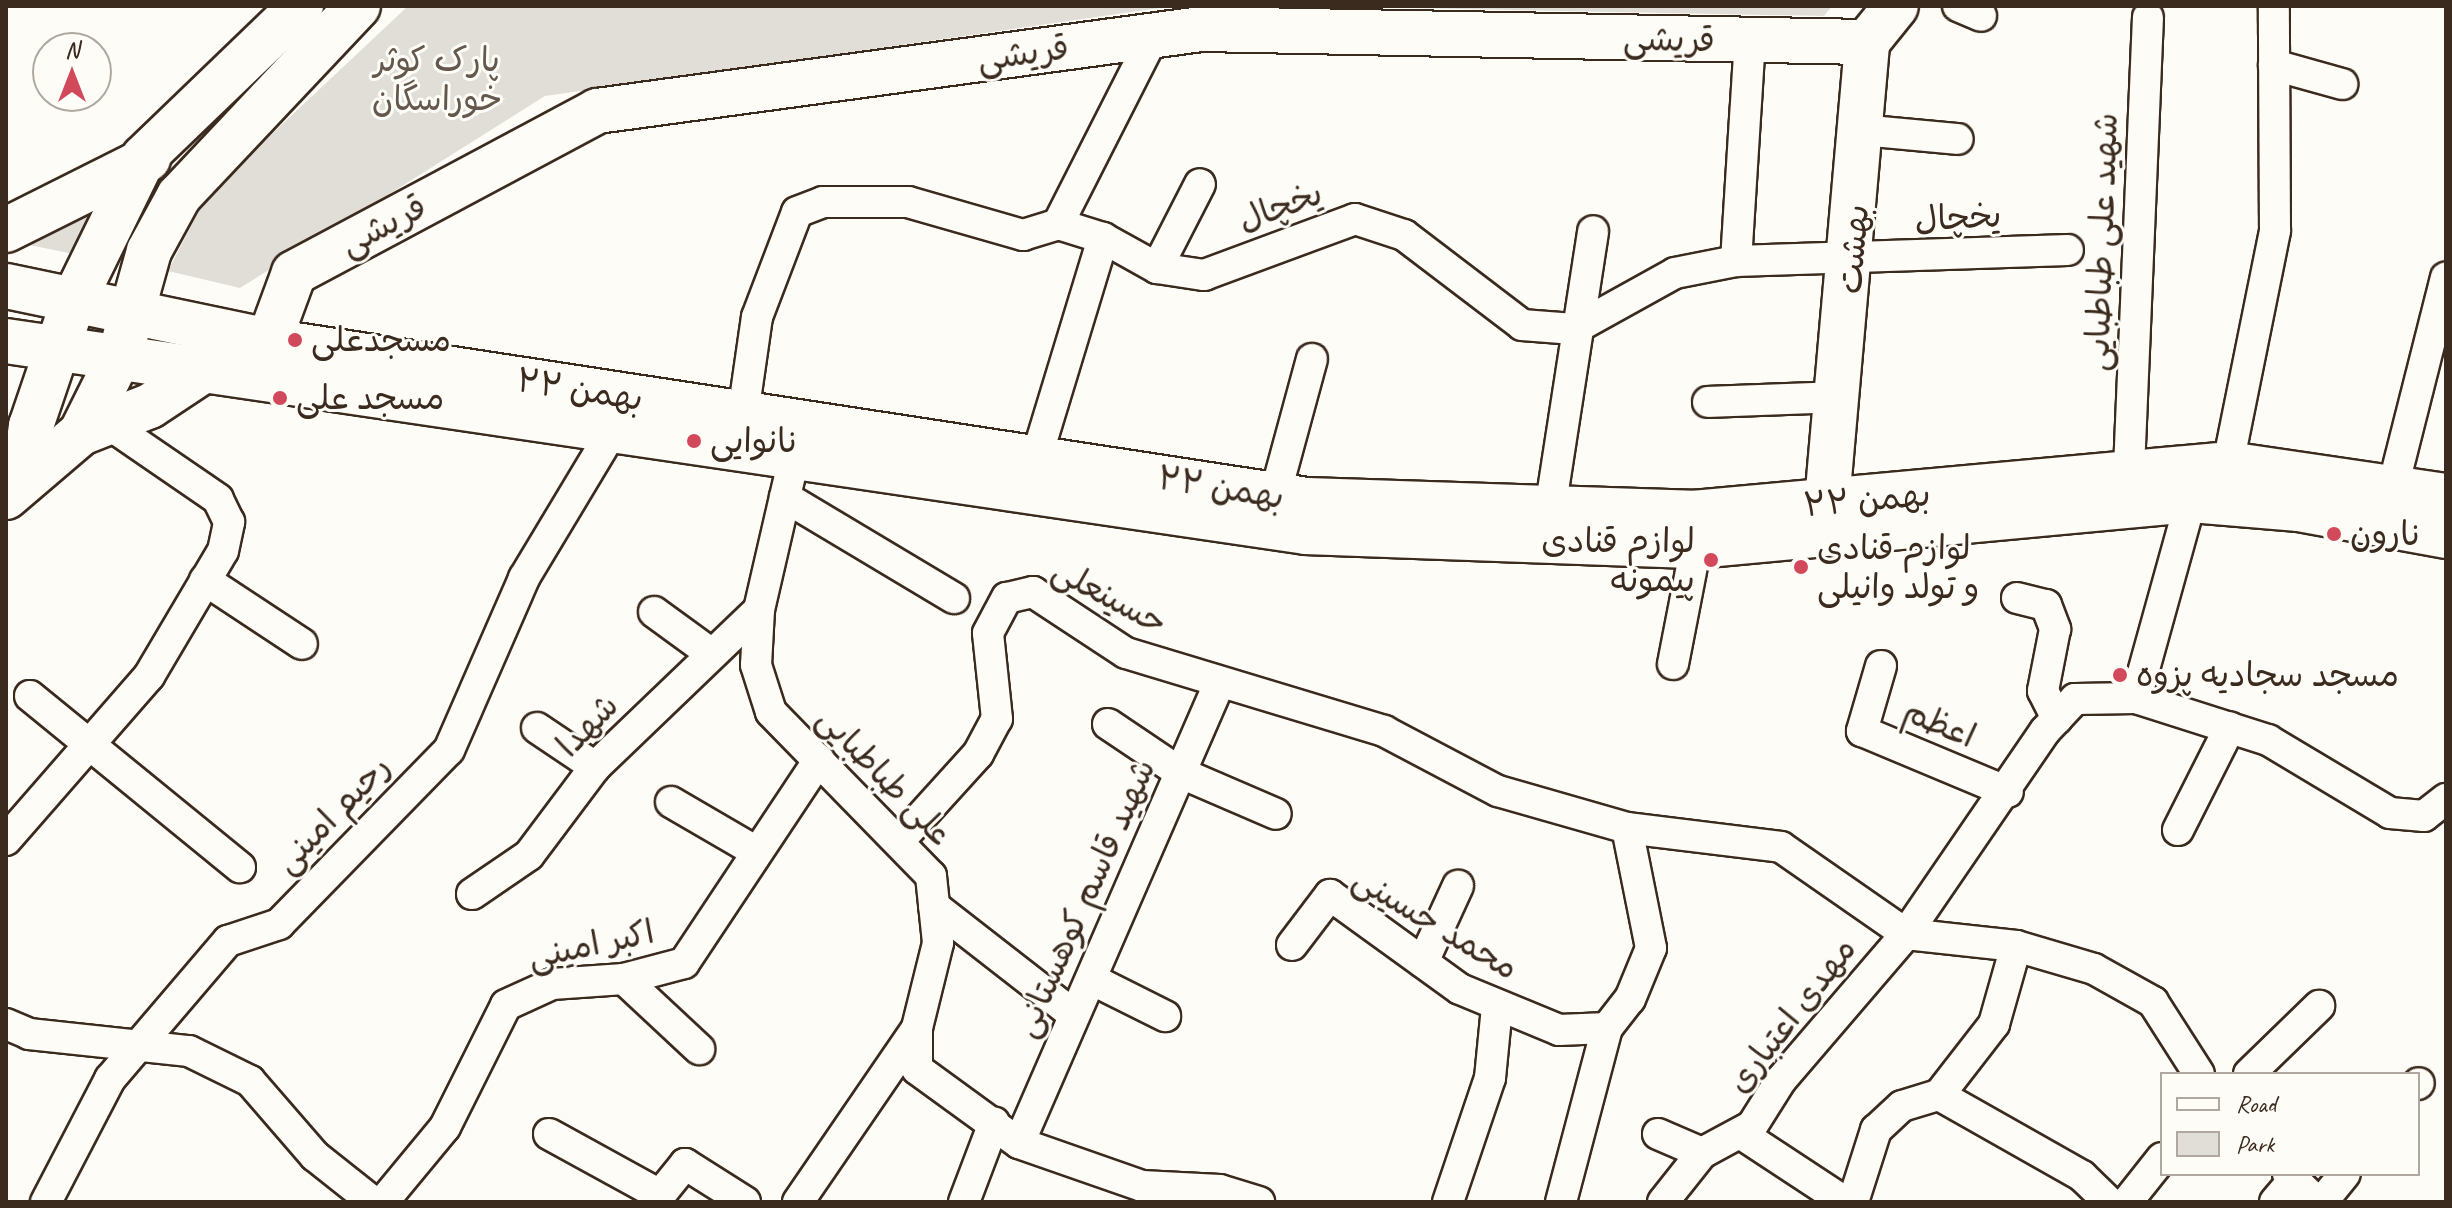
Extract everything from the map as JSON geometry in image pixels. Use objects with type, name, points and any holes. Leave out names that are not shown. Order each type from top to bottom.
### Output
[{"type":"main road","points":[[6,230],[71,203],[144,157],[301,6]]},
{"type":"main road","points":[[96,429],[120,355],[126,311],[149,251],[190,184],[358,6]]},
{"type":"main road","points":[[1867,42],[1896,6]]},
{"type":"main road","name":"قریشی","points":[[253,338],[294,273],[597,111],[1201,29],[1867,42]]},
{"type":"main road","name":"بهشت","points":[[1827,502],[1853,261],[1867,42]]},
{"type":"main road","points":[[144,157],[190,184]]},
{"type":"main road","points":[[14,490],[31,426],[74,300],[144,157]]},
{"type":"main road","points":[[149,251],[180,297],[253,338]]},
{"type":"main road","name":"۲۲ بهمن","points":[[6,286],[253,338],[743,414],[1275,495],[1493,525],[1696,546],[2191,500],[2299,509],[2446,536]]},
{"type":"main road","name":"۲۲ بهمن","points":[[6,341],[614,428],[789,478],[1306,532],[1493,525],[1550,510],[1693,513],[2129,470],[2228,464],[2394,483],[2446,496]]},
{"type":"main road","points":[[14,490],[96,429],[206,369]]},
{"type":"street","points":[[2228,464],[2275,231],[2274,6]]},
{"type":"street","name":"شهید علی طباطبایی","points":[[2129,470],[2148,17]]},
{"type":"street","points":[[743,414],[757,317],[797,212],[823,202],[908,202],[1023,235],[1058,224],[1154,35]]},
{"type":"street","points":[[1736,261],[1750,40]]},
{"type":"street","points":[[2274,65],[2342,84]]},
{"type":"street","points":[[1861,130],[1958,139]]},
{"type":"street","points":[[1157,268],[1200,184]]},
{"type":"street","name":"یخچال","points":[[1058,224],[1103,238],[1157,268],[1204,275],[1355,219],[1404,235],[1522,325],[1574,329],[1675,273],[1736,261],[1853,261],[2068,250]]},
{"type":"street","points":[[1550,510],[1574,329],[1593,231]]},
{"type":"street","points":[[1036,459],[1103,238]]},
{"type":"street","points":[[2394,483],[2446,277]]},
{"type":"street","points":[[1275,495],[1312,359]]},
{"type":"street","points":[[1708,402],[1839,397]]},
{"type":"street","name":"رحیم امینی","points":[[46,1202],[110,1079],[142,1046],[228,941],[279,924],[449,750],[524,578],[614,428]]},
{"type":"street","points":[[6,840],[149,676],[205,580],[229,522],[218,499],[96,429]]},
{"type":"street","points":[[789,478],[954,598]]},
{"type":"street","name":"علی طباطبایی","points":[[789,478],[759,610],[756,665],[771,712],[931,876],[938,943],[917,1028],[917,1069],[1019,1143],[1142,1186],[1259,1202]]},
{"type":"street","points":[[2136,698],[2191,500]]},
{"type":"street","points":[[1673,664],[1696,546]]},
{"type":"street","points":[[205,580],[302,644]]},
{"type":"street","name":"حسینعلی","points":[[899,841],[978,754],[997,719],[988,633],[1007,598],[1033,592],[1126,653],[1219,684],[1384,731],[1498,791],[1627,828],[1781,847],[1906,934]]},
{"type":"street","points":[[2017,598],[2046,605],[2055,629],[2043,691],[2057,719],[2075,699],[2136,698],[2268,740],[2390,813],[2439,813]]},
{"type":"street","name":"شهدا","points":[[472,894],[529,855],[595,767],[709,652],[759,610]]},
{"type":"street","points":[[654,612],[709,652]]},
{"type":"street","name":"اعظم","points":[[1881,666],[1862,731],[2008,792]]},
{"type":"street","name":"شهید قاسم کوهستانی","points":[[1019,1143],[1219,684]]},
{"type":"street","points":[[30,696],[92,741],[240,867]]},
{"type":"street","name":"مهدی اعتباری","points":[[1663,1202],[1702,1153],[1740,1133],[1906,934],[2057,719]]},
{"type":"street","points":[[1108,724],[1181,773],[1276,814]]},
{"type":"street","points":[[2178,830],[2230,727]]},
{"type":"street","points":[[537,728],[595,767]]},
{"type":"street","name":"اکبر امینی","points":[[383,1202],[445,1127],[506,1005],[552,984],[624,979],[684,963],[819,760]]},
{"type":"street","points":[[671,802],[757,852]]},
{"type":"street","points":[[1561,1202],[1607,1028],[1630,999],[1651,948],[1627,828]]},
{"type":"street","points":[[1423,962],[1458,886]]},
{"type":"street","name":"محمد حسینی","points":[[1292,945],[1330,895],[1423,962],[1497,1006],[1559,1030],[1607,1028]]},
{"type":"street","points":[[934,906],[1074,1015]]},
{"type":"street","points":[[1906,934],[2016,946],[2094,969],[2153,1002],[2198,1072]]},
{"type":"street","points":[[1853,1202],[1876,1130],[1902,1106],[1939,1095],[1994,1024],[2016,946]]},
{"type":"street","points":[[624,979],[699,1049]]},
{"type":"street","points":[[1091,979],[1165,1016]]},
{"type":"street","points":[[1448,1202],[1490,1078],[1497,1006]]},
{"type":"street","points":[[2251,1072],[2319,1006]]},
{"type":"street","points":[[6,1024],[29,1034],[189,1051],[250,1081],[315,1156],[373,1202]]},
{"type":"street","points":[[798,1202],[917,1028]]},
{"type":"street","points":[[1939,1095],[2082,1176],[2109,1202]]},
{"type":"street","points":[[964,1202],[994,1123]]},
{"type":"street","points":[[1740,1133],[1845,1202]]},
{"type":"street","points":[[549,1134],[660,1195],[685,1164],[745,1202]]},
{"type":"street","points":[[1658,1134],[1702,1153]]},
{"type":"street","points":[[2127,1202],[2160,1161]]},
{"type":"street","points":[[2286,1185],[2320,1202],[2343,1176]]},
{"type":"green space","name":"پارک کوثر خوراسگان","points":[[408,6],[1173,6],[545,96],[240,288],[168,271],[207,195]]},
{"type":"green space","points":[[1313,6],[1832,6],[1824,16]]},
{"type":"green space","points":[[93,208],[79,255],[14,242]]},
{"type":"place","name":"مسجدعلی","points":[[295,340]]},
{"type":"place","name":"مسجد علی","points":[[280,398]]},
{"type":"place","name":"نانوایی","points":[[694,441]]},
{"type":"place","name":"نارون","points":[[2334,534]]},
{"type":"place","name":"لوازم قنادی پیمونه","points":[[1711,560]]},
{"type":"place","name":"لوازم قنادی و تولد وانیلی","points":[[1801,567]]},
{"type":"place","name":"مسجد سجادیه پزوه","points":[[2120,675]]}]
